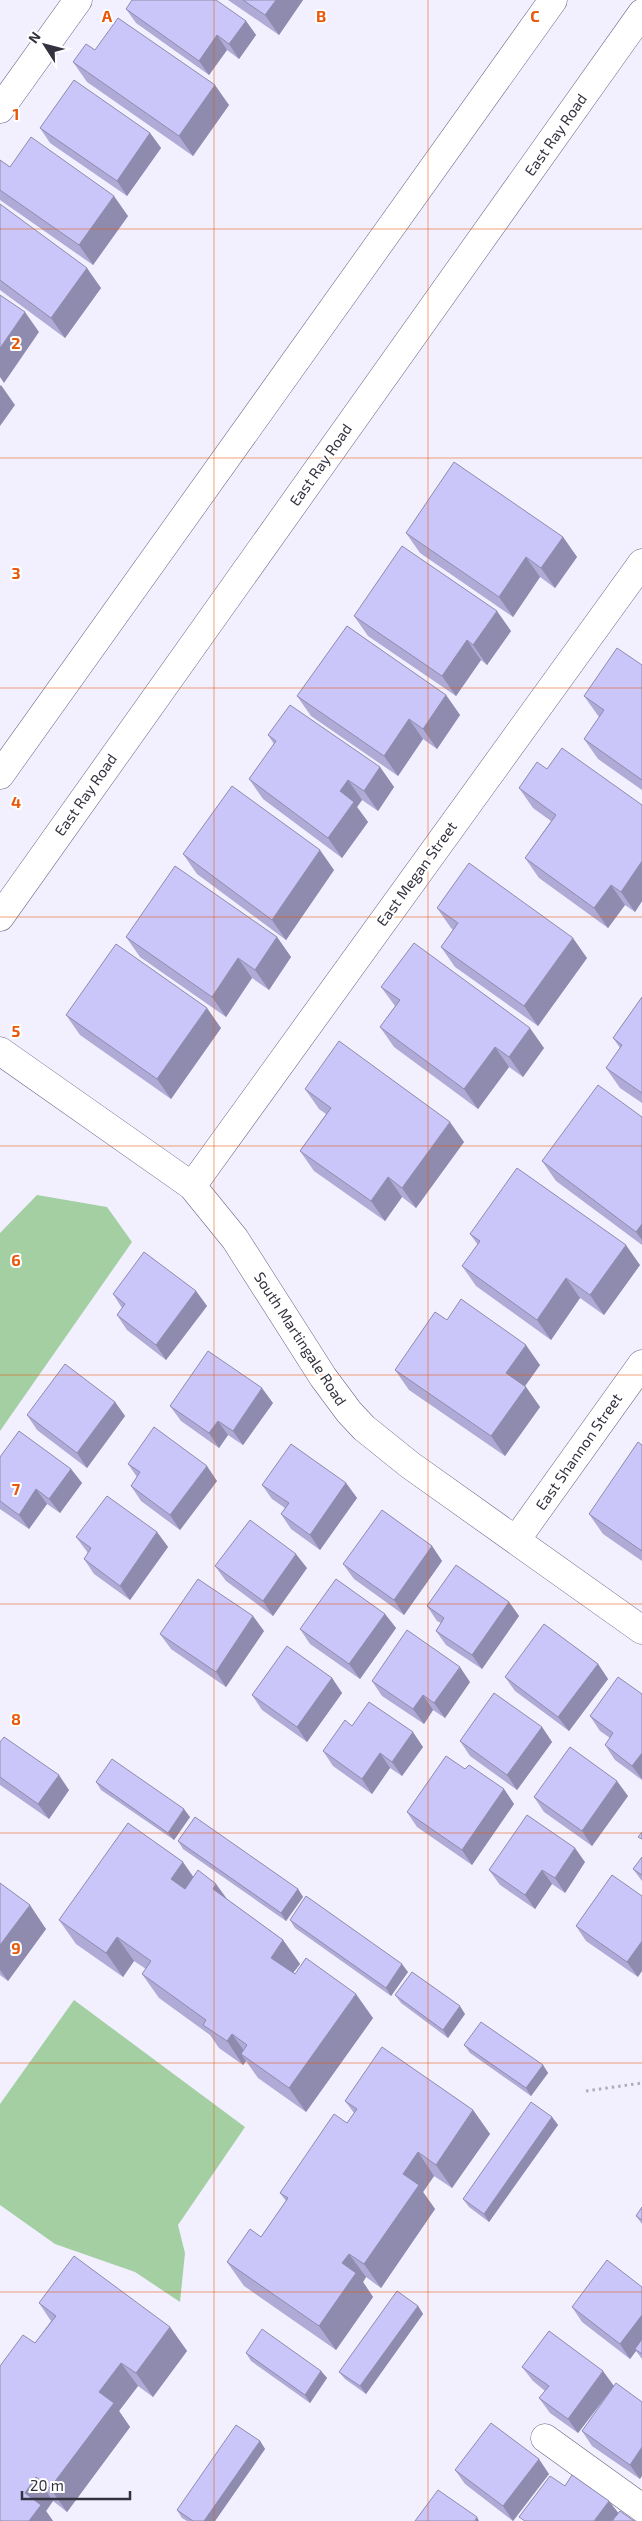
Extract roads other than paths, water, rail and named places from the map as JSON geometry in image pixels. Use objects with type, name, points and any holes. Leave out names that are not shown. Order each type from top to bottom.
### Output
[{"type":"main road","points":[[0,109],[78,0]]},
{"type":"main road","points":[[0,775],[553,0]]},
{"type":"main road","name":"East Ray Road","points":[[0,917],[642,13]]},
{"type":"main road","name":"East Megan Street","points":[[192,1186],[642,563]]},
{"type":"main road","name":"South Martingale Road","points":[[0,1050],[192,1186],[235,1239],[322,1377],[364,1428],[410,1465],[642,1630]]},
{"type":"main road","name":"East Shannon Street","points":[[516,1540],[642,1364]]},
{"type":"main road","points":[[545,2438],[642,2508]]}]
